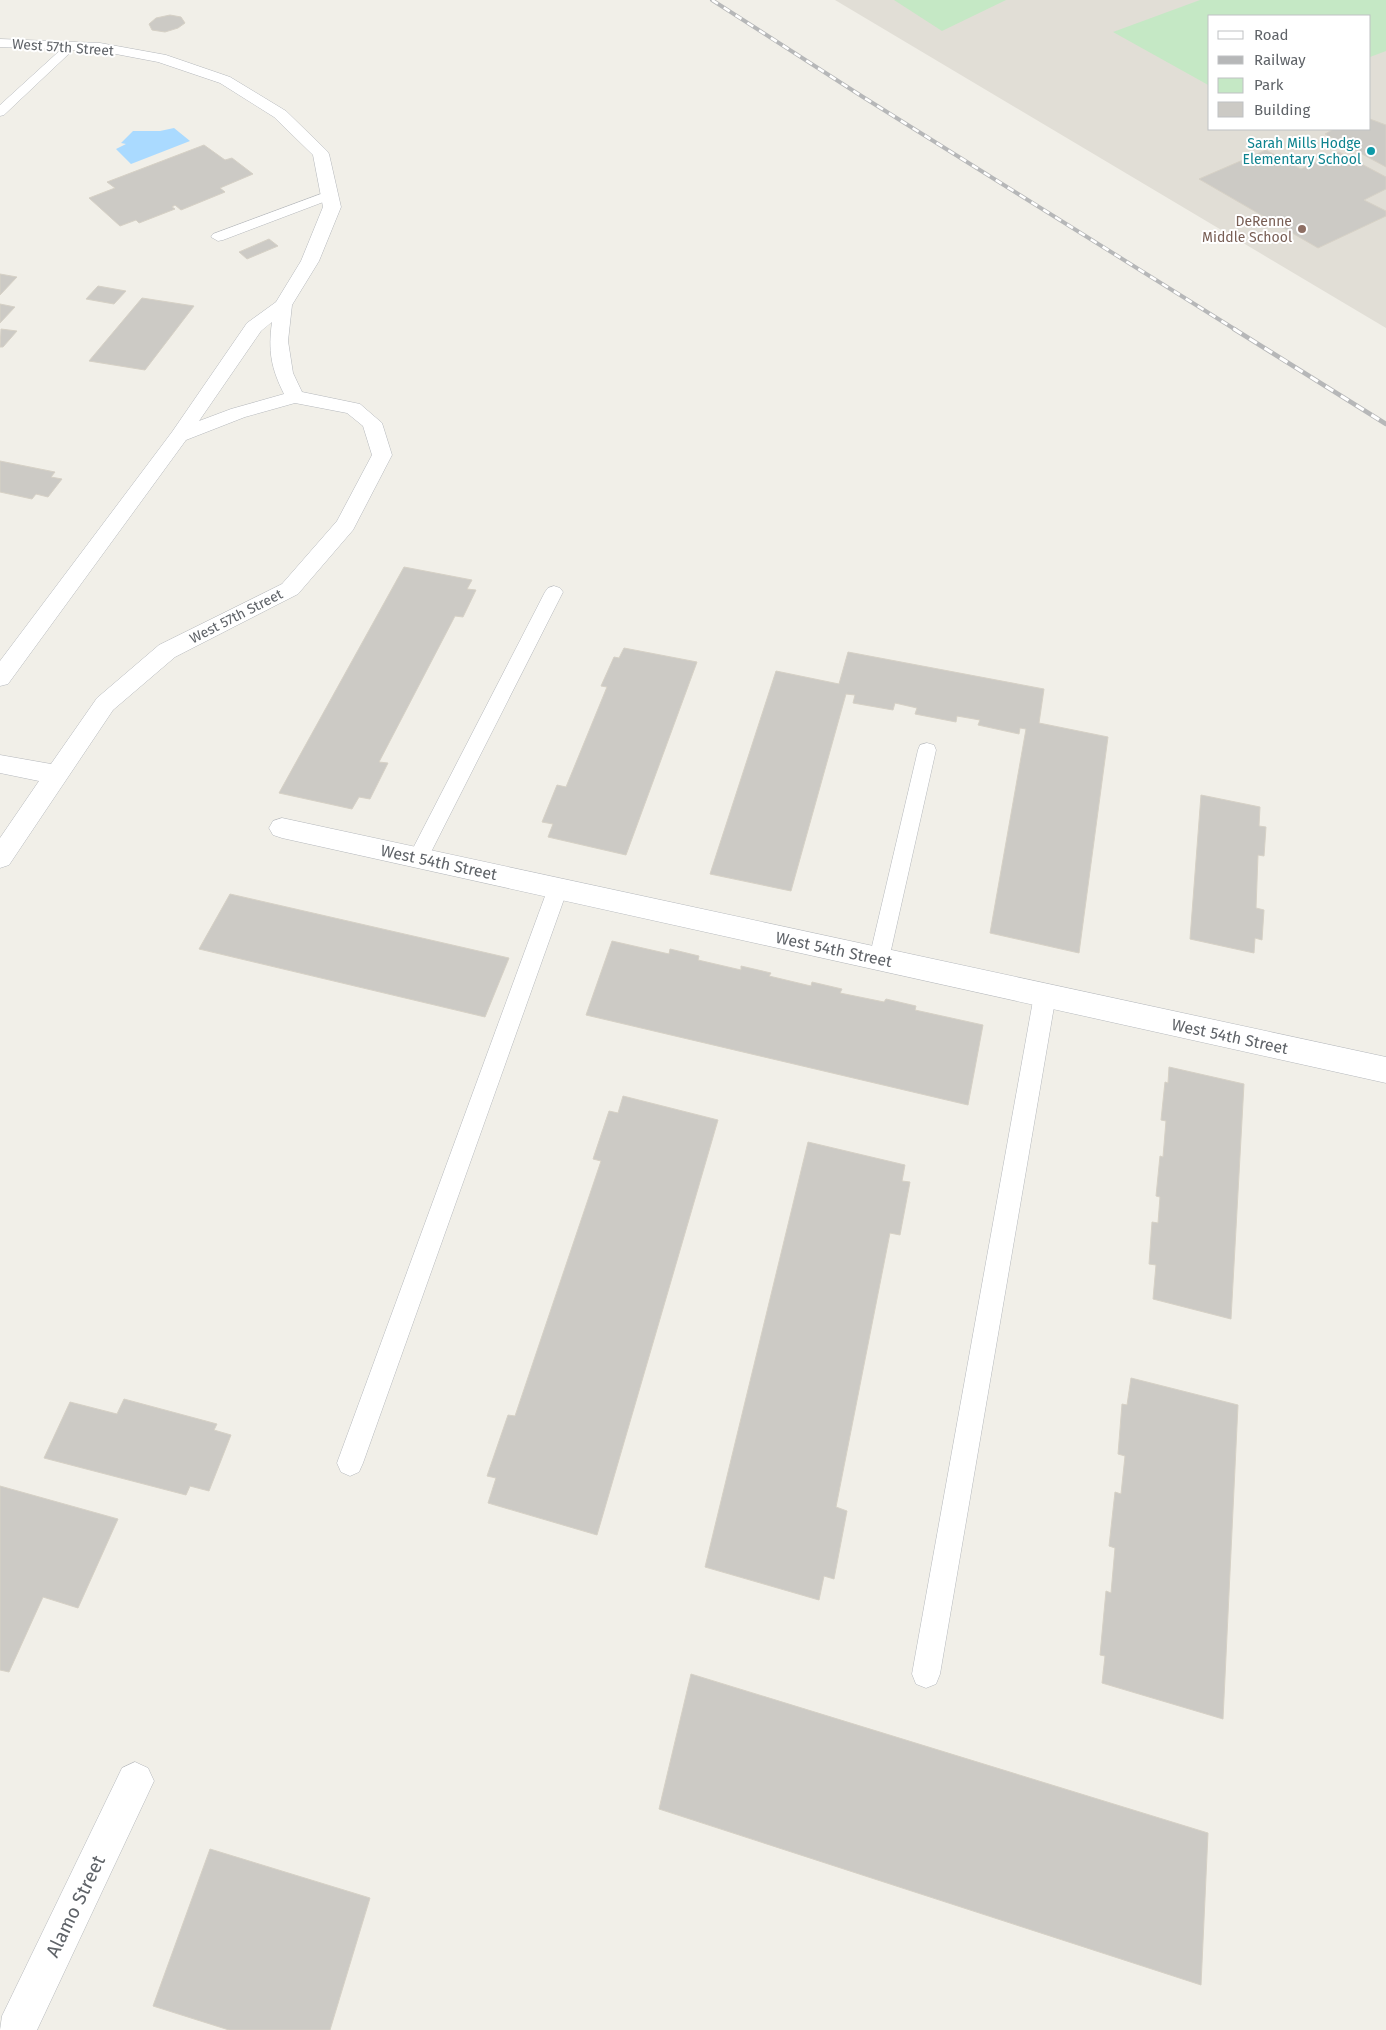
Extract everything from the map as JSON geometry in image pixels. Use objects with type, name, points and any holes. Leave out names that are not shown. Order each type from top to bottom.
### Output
[{"type":"street","name":"West 57th Street","points":[[0,43],[100,48],[160,58],[225,80],[280,114],[321,154],[332,207],[310,261],[283,305],[254,327],[179,436],[0,678]]},
{"type":"street","name":"West 57th Street","points":[[0,858],[105,704],[167,651],[290,589],[346,525],[382,455],[372,423],[353,408],[295,398],[283,373],[279,341],[283,305]]},
{"type":"street","points":[[179,436],[238,413],[295,398]]},
{"type":"street","points":[[0,764],[56,775]]},
{"type":"street","name":"West 54th Street","points":[[282,828],[1386,1070]]},
{"type":"street","name":"Alamo Street","points":[[16,2030],[135,1782]]},
{"type":"lane","points":[[0,112],[72,46]]},
{"type":"lane","points":[[218,237],[329,195]]},
{"type":"lane","points":[[418,858],[554,592]]},
{"type":"lane","points":[[879,959],[927,750]]},
{"type":"lane","points":[[350,1463],[558,888]]},
{"type":"lane","points":[[926,1674],[1045,995]]},
{"type":"shaded area","name":"DeRenne Middle School","points":[[835,0],[1386,0],[1386,328]]},
{"type":"green space","points":[[894,0],[1006,0],[942,31]]},
{"type":"green space","points":[[1200,0],[1386,0],[1386,51],[1371,57],[1371,15],[1208,15],[1208,85],[1113,32]]},
{"type":"water","points":[[174,128],[190,141],[131,164],[116,149],[126,144],[121,143],[133,131],[160,131]]},
{"type":"building","points":[[170,15],[181,17],[185,23],[178,28],[165,32],[152,30],[149,24],[156,18]]},
{"type":"building","name":"Sarah Mills Hodge Elementary School","points":[[1371,119],[1386,125],[1386,167],[1325,134],[1332,130],[1371,130]]},
{"type":"building","points":[[204,145],[225,160],[232,158],[253,174],[220,188],[225,192],[181,210],[175,205],[172,207],[175,209],[139,223],[136,220],[120,226],[89,198],[115,188],[107,182]]},
{"type":"building","points":[[1266,150],[1301,169],[1339,152],[1386,177],[1386,189],[1364,200],[1386,211],[1386,216],[1318,248],[1199,179]]},
{"type":"building","points":[[269,239],[278,246],[247,259],[239,252]]},
{"type":"building","points":[[0,274],[17,277],[0,295]]},
{"type":"building","points":[[98,286],[126,291],[114,304],[86,299]]},
{"type":"building","points":[[142,298],[194,306],[145,370],[89,361]]},
{"type":"building","points":[[0,304],[15,307],[0,323]]},
{"type":"building","points":[[1,329],[17,331],[3,347],[0,347]]},
{"type":"building","points":[[0,461],[55,472],[51,477],[62,479],[48,497],[36,494],[32,499],[0,492]]},
{"type":"building","points":[[404,567],[472,580],[467,589],[476,590],[463,617],[455,616],[379,762],[388,763],[370,799],[359,797],[352,809],[279,793]]},
{"type":"building","points":[[624,648],[697,662],[626,855],[548,837],[553,824],[542,822],[557,785],[566,787],[607,687],[601,686],[614,657],[619,658]]},
{"type":"building","points":[[848,652],[1044,689],[1039,723],[1108,737],[1079,953],[990,933],[1026,729],[1020,728],[1019,734],[978,725],[980,720],[957,716],[956,722],[915,714],[917,708],[895,703],[893,710],[853,703],[855,695],[846,694],[791,891],[710,874],[776,671],[839,684]]},
{"type":"building","points":[[1201,795],[1260,807],[1259,826],[1266,827],[1264,856],[1258,855],[1256,908],[1264,910],[1262,940],[1255,938],[1254,953],[1190,939]]},
{"type":"building","points":[[230,894],[509,958],[485,1017],[199,949]]},
{"type":"building","points":[[612,941],[669,954],[670,949],[699,956],[698,960],[741,970],[741,966],[771,973],[769,976],[811,986],[812,982],[842,989],[840,993],[884,1002],[886,999],[916,1006],[915,1010],[983,1025],[968,1105],[586,1015]]},
{"type":"building","points":[[1169,1067],[1244,1084],[1231,1319],[1153,1299],[1156,1265],[1149,1264],[1152,1222],[1158,1223],[1160,1197],[1156,1196],[1160,1156],[1163,1157],[1166,1121],[1161,1120],[1165,1082],[1168,1083]]},
{"type":"building","points":[[623,1096],[718,1120],[597,1535],[488,1503],[496,1478],[487,1476],[508,1415],[515,1416],[601,1161],[593,1159],[609,1111],[618,1113]]},
{"type":"building","points":[[808,1142],[905,1165],[902,1181],[910,1182],[900,1235],[890,1233],[836,1507],[847,1511],[834,1579],[824,1576],[819,1600],[705,1567]]},
{"type":"building","points":[[1131,1378],[1238,1405],[1223,1719],[1102,1683],[1105,1656],[1100,1655],[1106,1591],[1111,1593],[1115,1548],[1109,1546],[1115,1492],[1121,1494],[1125,1456],[1118,1454],[1122,1404],[1127,1405]]},
{"type":"building","points":[[124,1399],[217,1424],[214,1430],[231,1435],[209,1491],[190,1486],[186,1495],[44,1458],[70,1402],[117,1414]]},
{"type":"building","points":[[0,1486],[118,1519],[78,1608],[43,1597],[9,1672],[0,1670]]},
{"type":"building","points":[[691,1674],[1208,1833],[1201,1985],[659,1809]]},
{"type":"building","points":[[210,1849],[370,1898],[330,2030],[229,2030],[153,2006]]},
{"type":"railway","points":[[712,0],[863,97],[1236,330]]},
{"type":"railway","points":[[1234,329],[1386,424]]},
{"type":"place","name":"Sarah Mills Hodge Elementary School","points":[[1371,151]]},
{"type":"place","name":"DeRenne Middle School","points":[[1302,229]]}]
